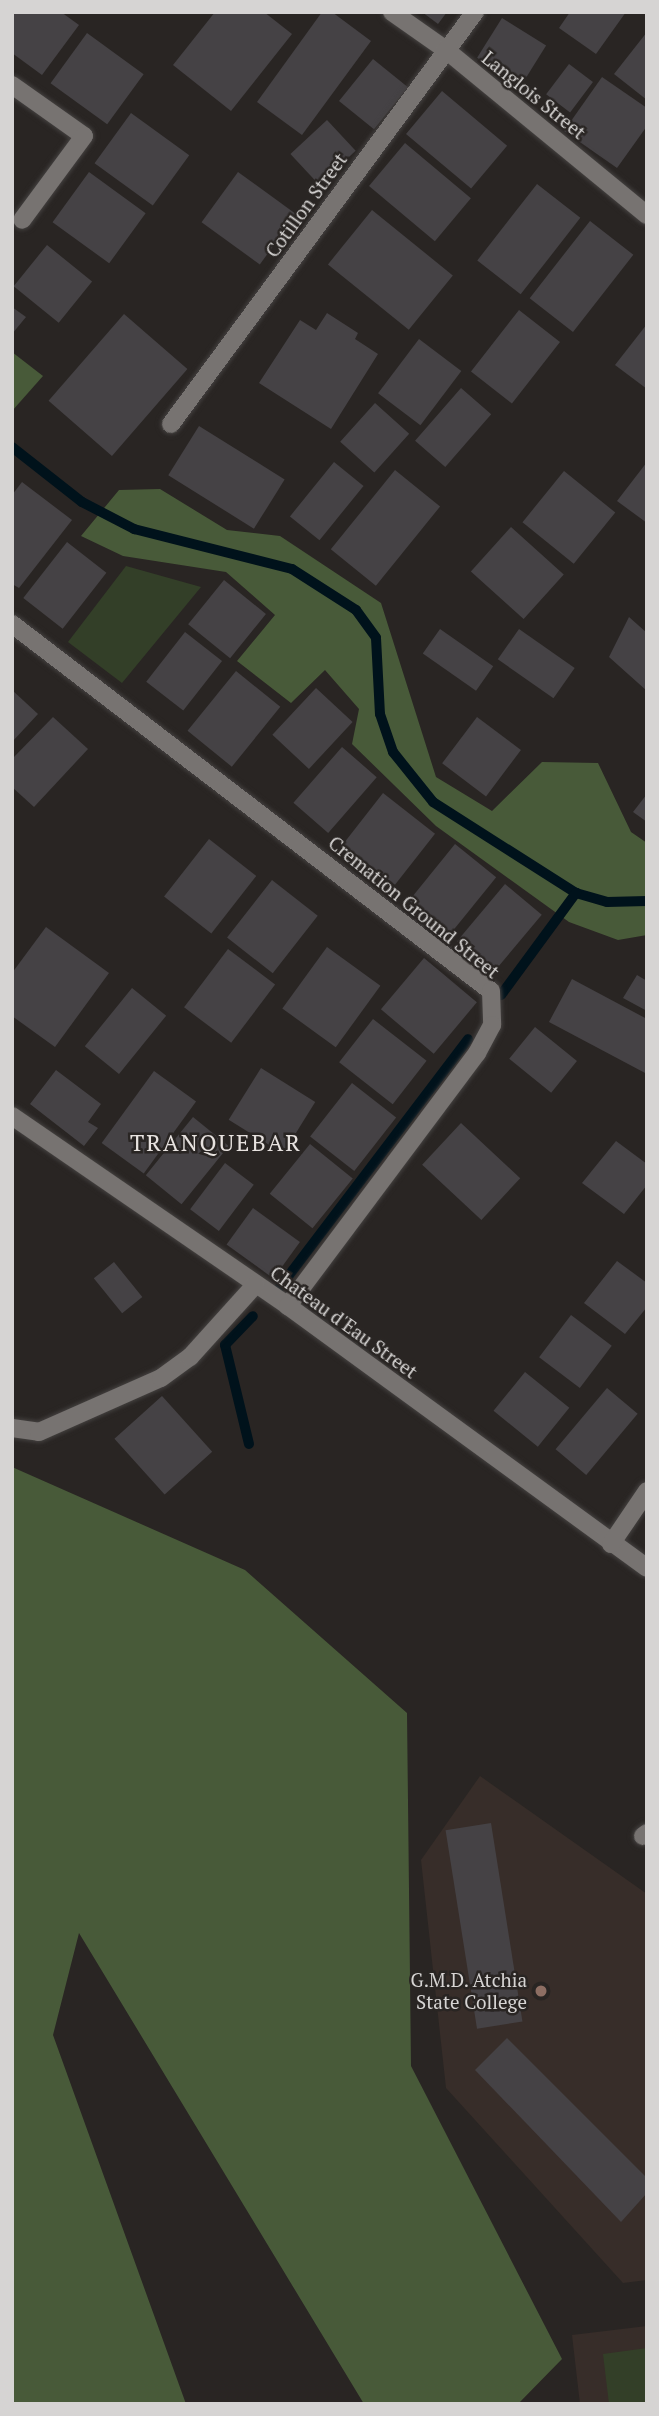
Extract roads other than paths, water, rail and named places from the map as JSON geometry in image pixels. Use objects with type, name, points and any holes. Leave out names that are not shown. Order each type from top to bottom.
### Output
[{"type":"street","name":"Langlois Street","points":[[392,12],[446,50],[647,215]]},
{"type":"street","name":"Cotillon Street","points":[[171,424],[475,12]]},
{"type":"street","points":[[12,85],[84,136],[22,220]]},
{"type":"street","name":"Cremation Ground Street","points":[[12,624],[491,991],[492,1025],[477,1053],[288,1306]]},
{"type":"street","name":"Chateau d'Eau Street","points":[[12,1116],[288,1306],[647,1568]]},
{"type":"street","points":[[12,1427],[39,1432],[161,1378],[190,1357],[256,1284]]},
{"type":"street","points":[[611,1544],[647,1491]]},
{"type":"waterway","points":[[12,447],[82,502],[134,529],[292,569],[356,610],[376,638],[380,714],[393,752],[433,802],[576,893],[607,902],[647,901]]},
{"type":"waterway","points":[[501,995],[576,893]]},
{"type":"waterway","points":[[280,1287],[468,1039]]},
{"type":"waterway","points":[[249,1444],[225,1345],[253,1316]]},
{"type":"place","name":"G.M.D. Atchia State College","points":[[541,1991]]},
{"type":"district","name":"TRANQUEBAR","points":[[216,1143]]}]
